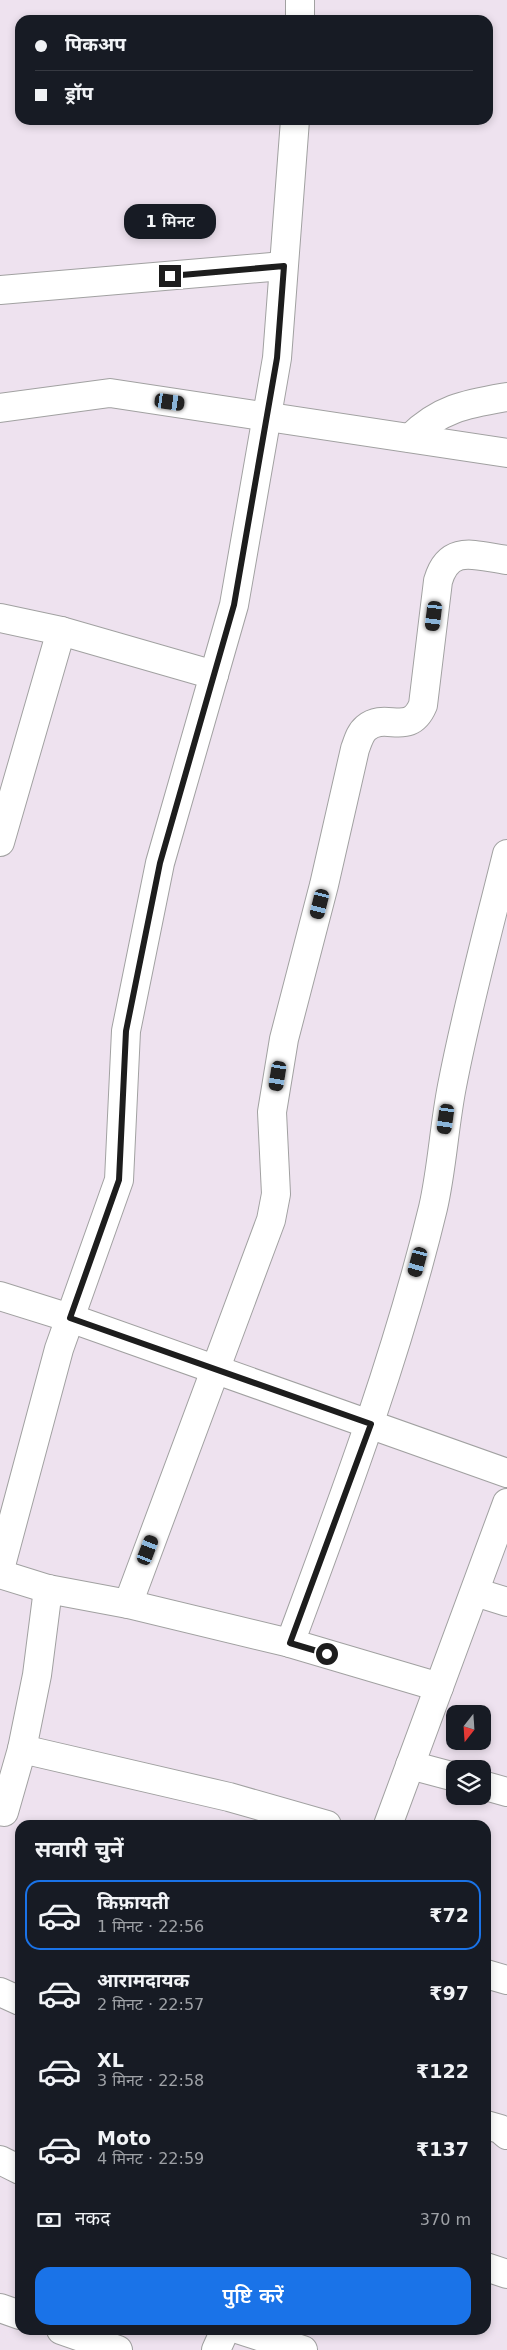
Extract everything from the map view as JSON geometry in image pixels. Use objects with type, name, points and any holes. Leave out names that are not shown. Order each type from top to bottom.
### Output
[{"type":"street","points":[[300,0],[300,15]]},
{"type":"street","points":[[0,1569],[59,1348],[119,1180],[126,1031],[160,863],[234,605],[277,358],[295,125]]},
{"type":"street","points":[[0,290],[284,266]]},
{"type":"street","points":[[0,408],[110,393],[507,453]]},
{"type":"street","points":[[410,438],[424,424],[439,414],[475,403],[507,397]]},
{"type":"street","points":[[128,1604],[272,1220],[276,1194],[272,1112],[284,1039],[324,885],[355,748],[360,735],[367,727],[378,723],[409,722],[419,715],[423,705],[438,581],[442,567],[450,558],[464,555],[507,560]]},
{"type":"street","points":[[0,618],[61,631],[214,675]]},
{"type":"street","points":[[0,842],[61,631]]},
{"type":"street","points":[[290,1643],[371,1424],[433,1206],[446,1119],[462,1035],[507,854]]},
{"type":"street","points":[[0,1296],[70,1318],[507,1473]]},
{"type":"street","points":[[390,1820],[507,1503]]},
{"type":"street","points":[[0,1574],[48,1589],[128,1604],[290,1643],[439,1687]]},
{"type":"street","points":[[1,1817],[22,1750],[37,1675],[48,1589]]},
{"type":"street","points":[[474,1592],[507,1602]]},
{"type":"street","points":[[22,1750],[229,1797],[310,1820]]},
{"type":"street","points":[[410,1764],[446,1774]]},
{"type":"street","points":[[491,1788],[507,1792]]},
{"type":"street","points":[[491,1975],[507,1980]]},
{"type":"street","points":[[0,1992],[15,1998]]},
{"type":"street","points":[[491,2126],[500,2129],[507,2135]]},
{"type":"street","points":[[0,2160],[15,2168]]},
{"type":"street","points":[[491,2269],[507,2274]]},
{"type":"street","points":[[0,2308],[15,2313]]},
{"type":"street","points":[[75,2335],[118,2350]]},
{"type":"street","points":[[216,2350],[223,2335]]},
{"type":"street","points":[[256,2335],[303,2350]]},
{"type":"route","points":[[170,276],[284,266],[277,358],[234,605],[160,863],[126,1031],[119,1180],[70,1318],[371,1424],[290,1643],[327,1654]]}]
